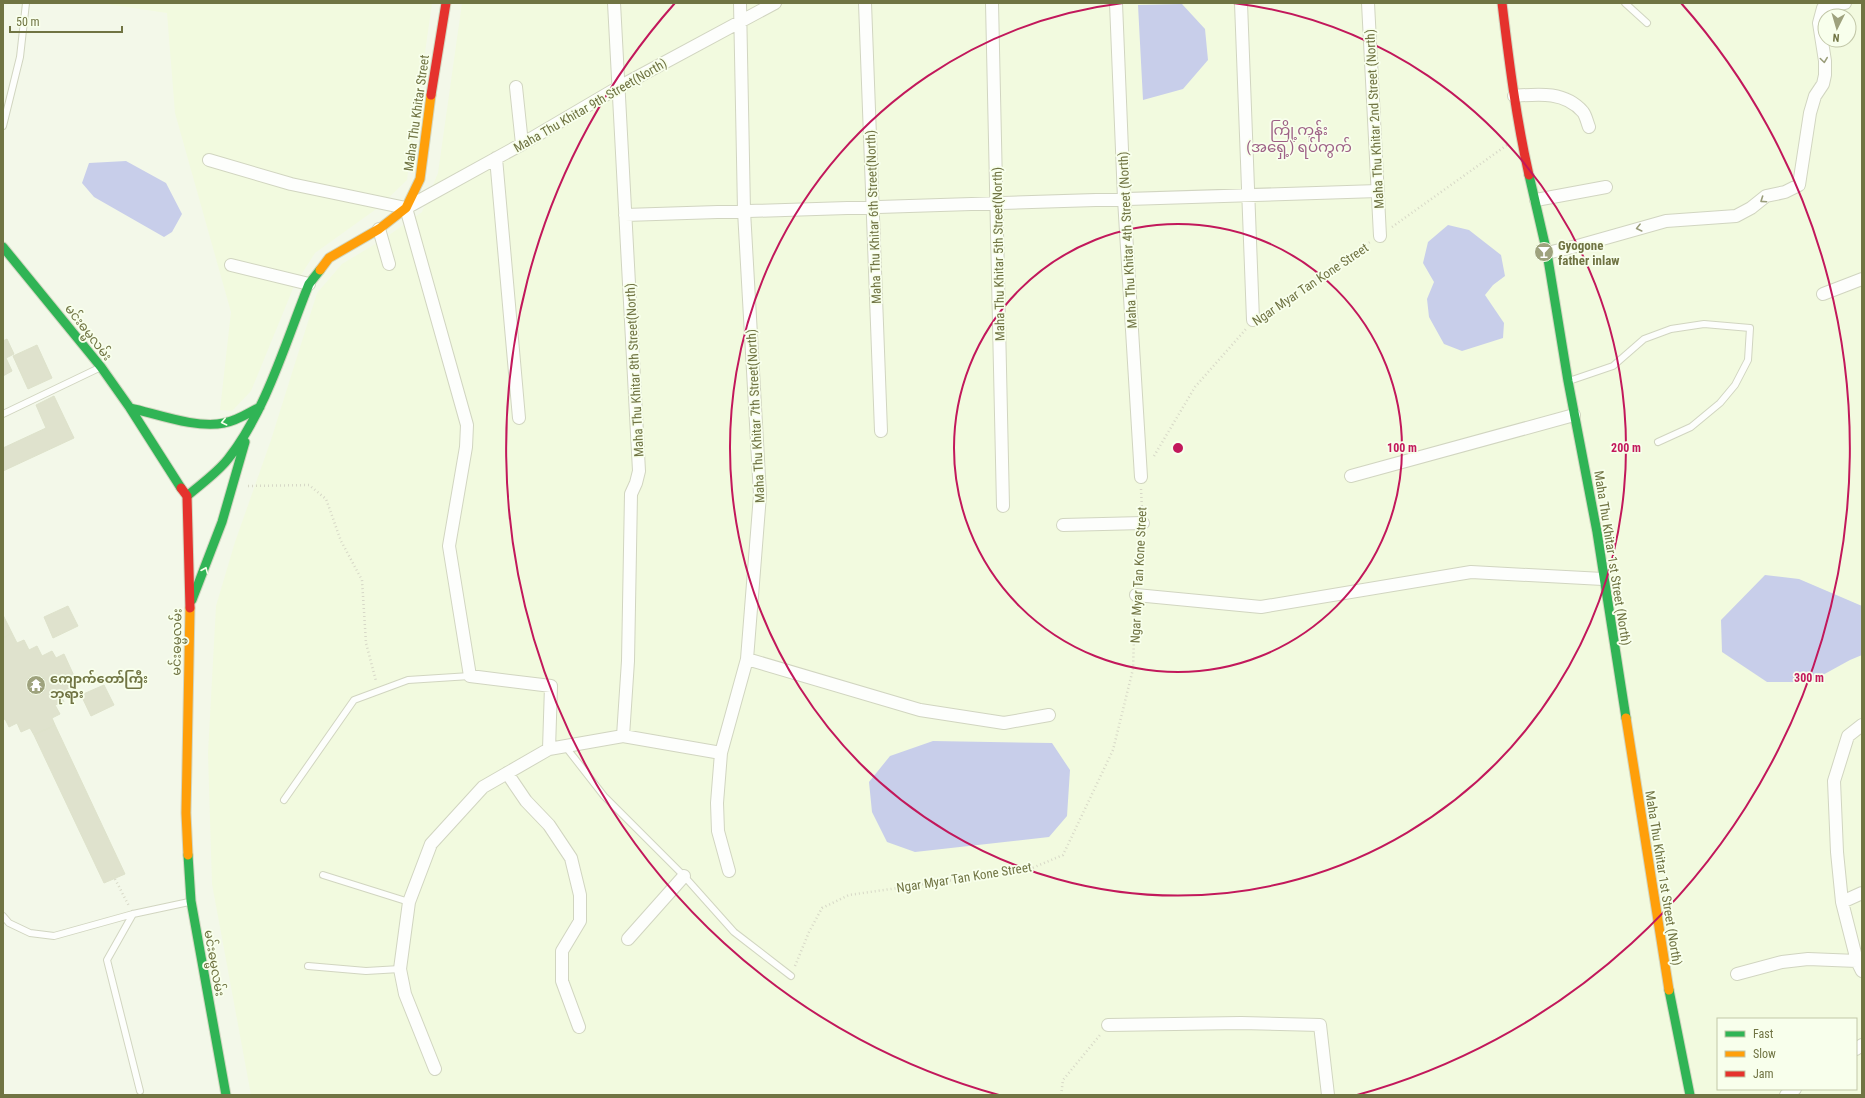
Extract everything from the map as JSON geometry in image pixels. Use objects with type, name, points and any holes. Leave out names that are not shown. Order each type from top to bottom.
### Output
[{"type":"street","name":"Maha Thu Khitar Street","points":[[248,431],[260,407],[309,284],[329,258],[379,229],[406,208],[420,179],[427,119],[446,3]]},
{"type":"street","name":"Maha Thu Khitar 8th Street(North)","points":[[614,3],[624,215],[640,471],[631,494],[628,661],[623,736]]},
{"type":"street","name":"Maha Thu Khitar 7th Street(North)","points":[[729,871],[718,831],[717,803],[721,753],[747,659],[760,495],[744,211],[740,3]]},
{"type":"street","name":"Maha Thu Khitar 9th Street(North)","points":[[406,208],[522,144],[619,87],[775,3]]},
{"type":"street","name":"Maha Thu Khitar 6th Street(North)","points":[[865,3],[881,430]]},
{"type":"street","name":"Maha Thu Khitar 5th Street(North)","points":[[992,3],[998,203],[1003,506]]},
{"type":"street","name":"Maha Thu Khitar 4th Street (North)","points":[[1116,3],[1124,199],[1141,477]]},
{"type":"street","points":[[1240,3],[1253,320]]},
{"type":"street","name":"Maha Thu Khitar 2nd Street (North)","points":[[1368,3],[1380,236]]},
{"type":"street","name":"Maha Thu Khitar 1st Street (North)","points":[[1502,3],[1520,136],[1536,200],[1574,415],[1597,532],[1603,579],[1671,1004],[1690,1095]]},
{"type":"street","points":[[1546,253],[1581,245],[1666,221],[1736,216],[1751,208],[1766,196],[1785,192],[1798,185],[1810,113],[1815,96],[1823,84],[1825,75],[1825,62],[1819,23],[1823,8],[1845,3]]},
{"type":"street","points":[[516,87],[522,144]]},
{"type":"street","points":[[1514,96],[1548,94],[1571,102],[1584,113],[1589,126]]},
{"type":"street","points":[[496,158],[519,418]]},
{"type":"street","points":[[209,160],[291,184],[406,208],[467,425],[466,447],[449,546],[470,676],[550,686],[549,749]]},
{"type":"street","points":[[1536,200],[1606,187]]},
{"type":"street","points":[[624,215],[1378,191]]},
{"type":"street","points":[[379,229],[389,264]]},
{"type":"street","name":"မင်းဓမ္မလမ်း","points":[[3,247],[101,367],[130,408],[187,496],[190,606],[186,812],[191,901],[226,1095]]},
{"type":"street","points":[[231,265],[309,284]]},
{"type":"street","points":[[1823,294],[1862,279]]},
{"type":"street","points":[[130,408],[214,424],[234,420],[260,407]]},
{"type":"street","points":[[1351,476],[1574,415]]},
{"type":"street","points":[[190,606],[212,552],[233,486],[248,431]]},
{"type":"street","points":[[187,496],[227,460],[248,431]]},
{"type":"street","points":[[1063,525],[1143,523]]},
{"type":"street","points":[[1136,595],[1261,608],[1471,572],[1603,579]]},
{"type":"street","points":[[747,659],[920,710],[1004,723],[1049,714]]},
{"type":"street","points":[[1737,974],[1782,962],[1808,959],[1860,966],[1842,902],[1837,852],[1834,781],[1848,736],[1862,725]]},
{"type":"street","points":[[435,1069],[405,994],[400,969],[410,902],[431,844],[482,788],[549,749],[623,736],[721,753]]},
{"type":"street","points":[[507,773],[526,801],[549,825],[571,858],[580,895],[580,921],[562,950],[562,981],[579,1027]]},
{"type":"street","points":[[628,939],[684,876]]},
{"type":"street","points":[[1842,902],[1862,893]]},
{"type":"street","points":[[1108,1025],[1241,1023],[1320,1025],[1328,1095]]},
{"type":"lane","points":[[3,126],[20,57],[26,3]]},
{"type":"lane","points":[[1626,3],[1647,22]]},
{"type":"lane","points":[[1568,382],[1613,366],[1644,339],[1672,329],[1704,324],[1750,328],[1748,360],[1736,386],[1691,427],[1658,442]]},
{"type":"lane","points":[[3,414],[101,367]]},
{"type":"lane","points":[[284,800],[354,700],[408,680],[470,676]]},
{"type":"lane","points":[[565,746],[604,796],[684,876],[734,932],[791,976]]},
{"type":"lane","points":[[323,875],[410,902]]},
{"type":"lane","points":[[3,916],[9,923],[30,933],[54,936],[133,914],[191,901]]},
{"type":"lane","points":[[133,914],[107,960],[140,1091]]},
{"type":"lane","points":[[308,966],[366,971],[400,969]]},
{"type":"path","name":"Ngar Myar Tan Kone Street","points":[[1152,457],[1195,387],[1253,320],[1380,236],[1520,136]]},
{"type":"path","name":"Ngar Myar Tan Kone Street","points":[[791,976],[809,932],[822,908],[849,895],[1030,869],[1063,855],[1113,750],[1133,669],[1136,595],[1143,523],[1141,477]]},
{"type":"path","points":[[233,486],[309,485],[326,499],[341,541],[362,580],[366,643],[379,691]]},
{"type":"path","points":[[115,879],[133,914]]},
{"type":"path","points":[[1061,1095],[1063,1080],[1108,1025]]},
{"type":"shaded area","points":[[100,3],[432,3],[407,180],[379,207],[315,253],[294,286],[251,391],[232,411],[220,410],[231,312],[175,113],[167,13]]},
{"type":"shaded area","points":[[462,3],[1862,3],[1862,1095],[251,1095],[212,884],[208,753],[216,606],[235,542],[271,440],[317,293],[342,264],[382,240],[422,212],[438,173]]},
{"type":"water","points":[[1182,4],[1205,29],[1208,60],[1183,89],[1143,100],[1138,5]]},
{"type":"water","points":[[126,161],[166,183],[182,214],[172,232],[164,237],[94,197],[82,183],[89,163]]},
{"type":"water","points":[[1448,225],[1469,230],[1501,255],[1505,276],[1493,285],[1485,295],[1504,323],[1503,338],[1462,351],[1444,344],[1429,317],[1427,299],[1434,282],[1423,263],[1428,242]]},
{"type":"water","points":[[1765,575],[1799,579],[1862,606],[1862,655],[1810,682],[1767,682],[1722,652],[1721,620]]},
{"type":"water","points":[[933,741],[1052,743],[1070,770],[1067,816],[1049,837],[915,852],[887,842],[872,812],[869,782],[890,756]]},
{"type":"building","points":[[7,339],[14,354],[6,358],[12,371],[3,376],[3,341]]},
{"type":"building","points":[[37,345],[52,378],[28,389],[13,356]]},
{"type":"building","points":[[54,396],[74,438],[3,471],[3,448],[46,428],[36,405]]},
{"type":"building","points":[[68,606],[78,626],[53,638],[44,617]]},
{"type":"building","points":[[3,615],[12,633],[3,638]]},
{"type":"building","name":"ကျောက်တော်ကြီး ဘုရား","points":[[12,633],[17,643],[24,640],[29,650],[37,646],[42,656],[52,651],[56,658],[64,654],[75,678],[67,682],[70,689],[60,694],[64,702],[55,705],[60,714],[52,718],[55,725],[34,735],[30,728],[21,732],[17,723],[9,727],[5,719],[3,720],[3,638]]},
{"type":"building","points":[[104,685],[114,705],[91,716],[81,695]]},
{"type":"building","points":[[55,725],[125,874],[104,883],[34,735]]},
{"type":"traffic: fast","points":[[1529,175],[1547,253],[1568,381],[1597,532],[1626,718]]},
{"type":"traffic: fast","points":[[3,247],[101,367],[130,408],[181,488]]},
{"type":"traffic: fast","points":[[187,496],[219,469],[241,440],[264,398],[309,284],[320,270]]},
{"type":"traffic: fast","points":[[130,408],[164,417],[202,424],[213,424],[233,420],[260,407]]},
{"type":"traffic: fast","points":[[192,600],[222,522],[245,442]]},
{"type":"traffic: fast","points":[[188,855],[191,901],[226,1095]]},
{"type":"traffic: fast","points":[[1669,990],[1690,1095]]},
{"type":"traffic: slow","points":[[320,270],[329,258],[379,229],[406,208],[420,179],[431,95]]},
{"type":"traffic: slow","points":[[188,855],[186,813],[190,608]]},
{"type":"traffic: slow","points":[[1626,718],[1669,990]]},
{"type":"traffic: jam","points":[[431,95],[446,3]]},
{"type":"traffic: jam","points":[[1502,3],[1510,68],[1524,154],[1529,175]]},
{"type":"traffic: jam","points":[[181,488],[187,496],[190,608]]},
{"type":"place","name":"Gyogone father inlaw","points":[[1544,252]]},
{"type":"place","name":"ကျောက်တော်ကြီး ဘုရား","points":[[36,685]]},
{"type":"district","name":"ကြို့ကုန်း (အရှေ့) ရပ်ကွက်","points":[[1299,138]]}]
